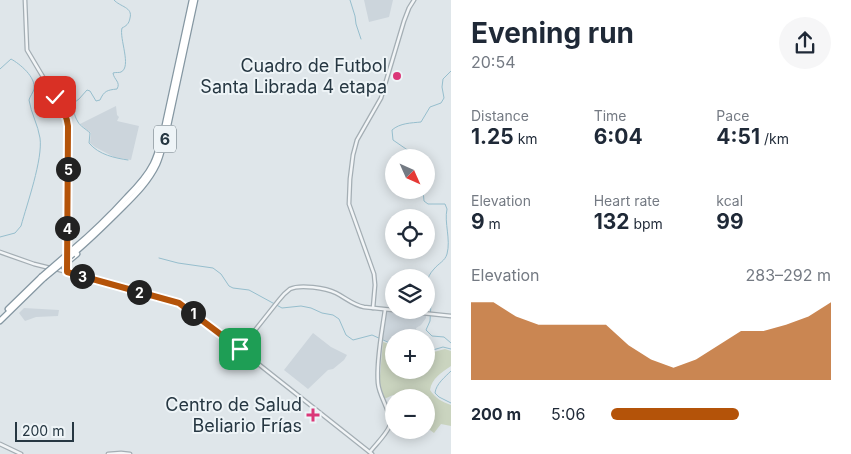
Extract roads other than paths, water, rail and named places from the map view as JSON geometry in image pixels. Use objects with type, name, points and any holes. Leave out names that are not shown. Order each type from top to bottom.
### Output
[{"type":"highway","name":"6","points":[[130,199],[158,155],[194,0]]},
{"type":"highway","name":"6","points":[[0,316],[72,252],[96,235],[150,176],[160,155],[166,135],[178,70]]},
{"type":"highway","points":[[66,263],[94,240],[108,222]]},
{"type":"highway","name":"6","points":[[0,320],[43,278]]},
{"type":"street","points":[[25,0],[27,50],[68,119],[66,263]]},
{"type":"street","points":[[373,308],[374,274],[349,204],[351,172],[355,145],[381,98],[404,21],[414,0]]},
{"type":"street","points":[[0,252],[34,264],[179,303],[371,453],[386,432],[390,424],[388,411],[378,385],[385,310],[358,306],[334,292],[320,288],[292,288],[284,294],[240,349]]},
{"type":"street","points":[[435,315],[451,316]]},
{"type":"street","points":[[0,444],[21,454]]},
{"type":"street","points":[[108,454],[130,454]]},
{"type":"waterway","points":[[34,91],[41,105],[71,105],[87,90],[90,91],[96,101],[100,100],[106,92],[117,89],[118,83],[113,73],[124,69],[122,28],[130,20],[130,12],[114,0]]},
{"type":"waterway","points":[[350,0],[361,39]]},
{"type":"waterway","points":[[0,69],[11,59],[23,68],[33,80],[34,89],[29,100],[40,138],[37,169],[21,226],[15,233],[0,237]]},
{"type":"waterway","points":[[406,149],[393,140],[392,130],[402,125],[421,122],[430,107],[441,103],[444,98],[443,79],[451,71]]},
{"type":"waterway","points":[[67,105],[73,111],[79,123],[90,133],[89,143],[93,147],[107,155],[128,160]]},
{"type":"waterway","points":[[424,199],[428,204],[445,204],[447,209],[448,248],[446,256],[434,269]]},
{"type":"waterway","points":[[159,258],[213,268],[221,274],[229,286],[249,290],[282,308],[301,306],[333,315],[339,319],[346,335],[353,340],[372,335],[385,341]]},
{"type":"waterway","points":[[430,319],[426,330],[432,336],[444,337],[451,343]]},
{"type":"waterway","points":[[435,349],[443,347],[451,349]]},
{"type":"waterway","points":[[451,371],[439,384],[435,393],[451,403]]},
{"type":"place","name":"Cuadro de Futbol Santa Librada 4 etapa","points":[[397,76]]},
{"type":"place","name":"Centro de Salud Beliario Frías","points":[[313,415]]}]
